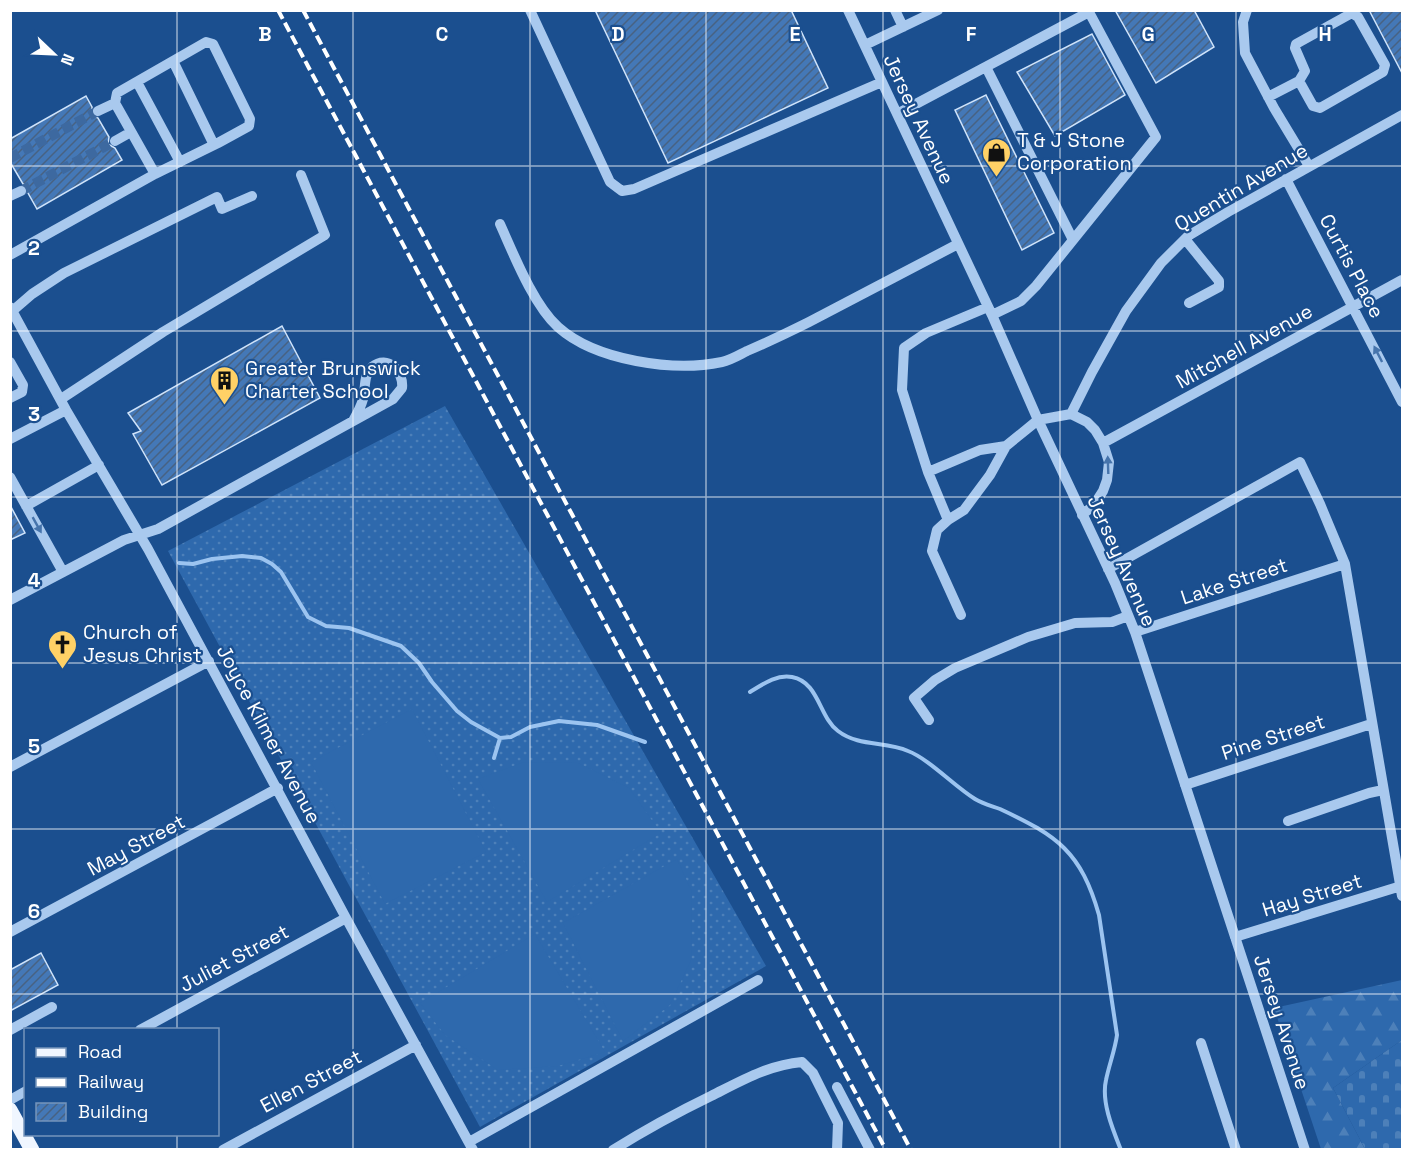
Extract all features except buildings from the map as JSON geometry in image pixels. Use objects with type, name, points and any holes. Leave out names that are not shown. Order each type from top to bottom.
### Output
[{"type":"main road","points":[[10,1110],[24,1135]]},
{"type":"street","points":[[530,10],[610,182],[622,191],[634,189],[882,82]]},
{"type":"street","name":"Jersey Avenue","points":[[848,10],[990,311],[1135,632],[1305,1149]]},
{"type":"street","points":[[895,10],[903,27]]},
{"type":"street","points":[[865,45],[938,10]]},
{"type":"street","points":[[1247,10],[1243,22],[1245,53],[1309,166]]},
{"type":"street","points":[[897,114],[1089,12],[1156,137],[1036,286],[1021,301],[926,333],[904,348],[902,390],[928,472],[948,520]]},
{"type":"street","points":[[1268,97],[1299,81],[1305,71],[1295,48],[1296,44],[1352,14],[1358,16],[1385,66],[1383,72],[1320,108],[1313,106],[1299,81]]},
{"type":"street","points":[[10,255],[155,174],[249,126],[250,119],[213,44],[206,42],[117,93],[115,103],[155,174]]},
{"type":"street","points":[[173,60],[214,145]]},
{"type":"street","points":[[986,67],[1073,240]]},
{"type":"street","points":[[137,82],[180,162]]},
{"type":"street","points":[[98,111],[115,103]]},
{"type":"street","name":"Quentin Avenue","points":[[1071,414],[1126,311],[1161,263],[1185,239],[1286,179],[1402,115]]},
{"type":"street","points":[[115,141],[131,132]]},
{"type":"street","points":[[61,399],[163,332],[325,235],[301,175]]},
{"type":"street","name":"Curtis Place","points":[[1286,179],[1402,402]]},
{"type":"street","points":[[10,196],[21,191]]},
{"type":"street","points":[[11,311],[64,273],[217,197],[222,209],[252,196]]},
{"type":"street","points":[[500,224],[526,279],[546,313],[558,327],[577,339],[612,355],[641,362],[669,364],[696,365],[724,361],[775,340],[958,244]]},
{"type":"street","points":[[1185,239],[1220,281],[1219,286],[1189,303]]},
{"type":"street","name":"Mitchell Avenue","points":[[1104,443],[1402,280]]},
{"type":"street","name":"Joyce Kilmer Avenue","points":[[11,311],[140,535],[346,918],[472,1145]]},
{"type":"street","points":[[10,362],[23,385],[22,392],[10,398]]},
{"type":"street","points":[[10,600],[124,540],[158,529],[353,421],[399,394],[403,381],[398,369],[385,363],[379,363],[373,367],[365,377],[363,399],[353,421]]},
{"type":"street","points":[[10,439],[66,410]]},
{"type":"street","points":[[961,615],[932,551],[938,530],[948,520],[964,510],[990,475],[1006,446],[1038,420],[1071,414],[1091,426],[1104,443],[1109,462],[1106,485],[1097,501],[1082,515]]},
{"type":"street","points":[[928,472],[980,450],[1006,446]]},
{"type":"street","points":[[1108,569],[1300,462],[1345,564],[1371,724],[1402,891]]},
{"type":"street","points":[[26,506],[99,465]]},
{"type":"street","points":[[10,477],[63,572]]},
{"type":"street","name":"Lake Street","points":[[1135,632],[1345,564]]},
{"type":"street","points":[[929,720],[915,698],[935,680],[955,668],[1053,628],[1075,623],[1112,622],[1128,616]]},
{"type":"street","points":[[10,767],[209,661]]},
{"type":"street","name":"Pine Street","points":[[1185,785],[1371,724]]},
{"type":"street","name":"May Street","points":[[10,933],[278,788]]},
{"type":"street","points":[[1288,821],[1383,790]]},
{"type":"street","name":"Hay Street","points":[[1234,937],[1402,891]]},
{"type":"street","name":"Juliet Street","points":[[142,1028],[346,918]]},
{"type":"street","points":[[472,1145],[758,980]]},
{"type":"street","points":[[10,1030],[52,1007]]},
{"type":"street","points":[[1201,1043],[1236,1149]]},
{"type":"street","name":"Ellen Street","points":[[223,1149],[416,1045]]},
{"type":"street","points":[[613,1149],[762,1070],[786,1063],[802,1062],[813,1073],[838,1123],[837,1149]]},
{"type":"street","points":[[837,1087],[870,1149]]},
{"type":"street","points":[[10,1100],[24,1092]]},
{"type":"green space","points":[[445,406],[766,966],[480,1127],[168,551]]},
{"type":"green space","points":[[412,709],[486,852],[385,904],[311,762]]},
{"type":"green space","points":[[524,762],[578,763],[629,788],[661,833],[547,902],[478,779]]},
{"type":"green space","points":[[677,859],[692,892],[691,960],[670,1005],[623,1041],[563,923]]},
{"type":"green space","points":[[535,934],[605,1052],[558,1066],[498,1070],[445,1035],[420,1003]]},
{"type":"green space","points":[[1402,980],[1402,1040],[1333,1088],[1365,1149],[1321,1149],[1274,1008]]},
{"type":"green space","points":[[1402,1040],[1402,1149],[1365,1149],[1333,1088]]},
{"type":"waterway","points":[[179,563],[193,564],[212,559],[242,556],[261,558],[281,572],[308,617],[326,626],[349,628],[401,646],[419,663],[457,711],[471,722],[500,738],[511,737],[530,727],[559,721],[597,725],[645,742]]},
{"type":"waterway","points":[[750,692],[770,680],[781,677],[801,680],[808,686],[838,731],[863,742],[899,748],[916,755],[975,799],[1037,828],[1052,838],[1075,861],[1092,893],[1099,915],[1117,1035],[1106,1080],[1105,1097],[1121,1150]]},
{"type":"waterway","points":[[494,758],[500,738]]},
{"type":"tunnel","points":[[10,158],[98,111]]},
{"type":"tunnel","points":[[21,191],[115,141]]},
{"type":"railway","points":[[278,10],[886,1150]]},
{"type":"railway","points":[[303,10],[911,1150]]},
{"type":"place","name":"T & J Stone Corporation","points":[[996,178]]},
{"type":"place","name":"Greater Brunswick Charter School","points":[[224,406]]},
{"type":"place","name":"Church of Jesus Christ","points":[[62,670]]}]
